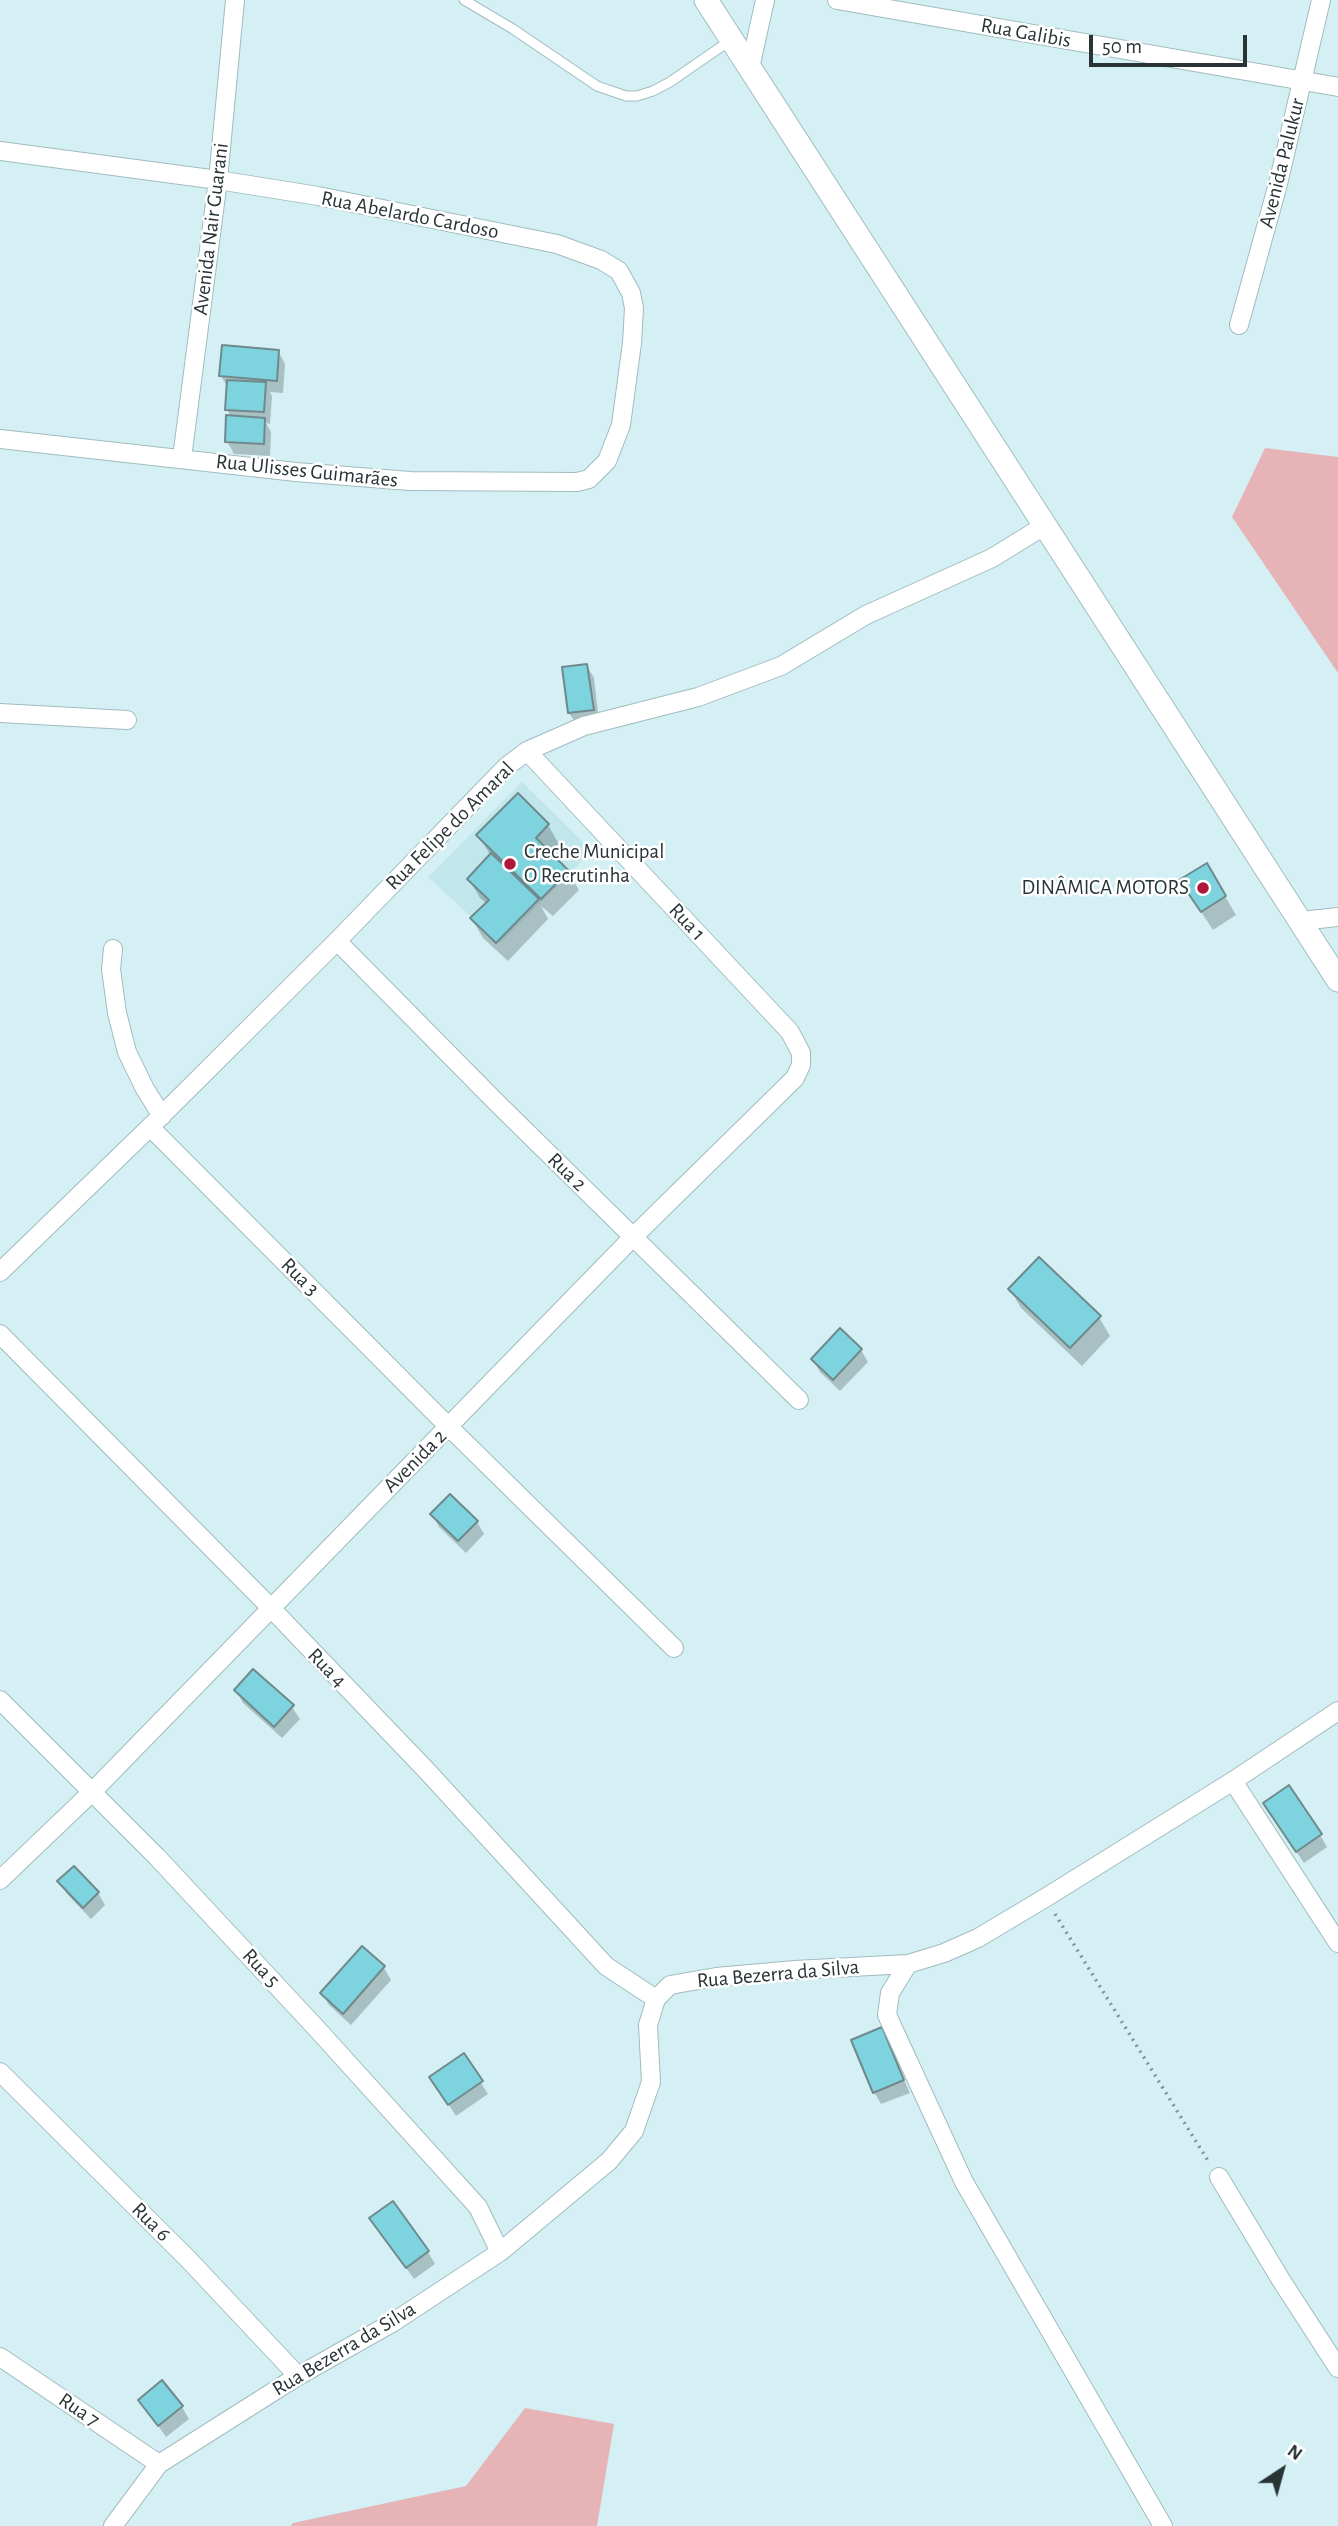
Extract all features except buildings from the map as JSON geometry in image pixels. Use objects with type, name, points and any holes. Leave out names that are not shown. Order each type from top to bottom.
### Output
[{"type":"street","name":"Avenida Nair Guarani","points":[[182,458],[218,180],[235,0]]},
{"type":"street","points":[[706,0],[1338,980]]},
{"type":"street","points":[[750,68],[765,0]]},
{"type":"street","name":"Rua Galibis","points":[[837,0],[1338,86]]},
{"type":"street","name":"Avenida Palukur","points":[[1239,325],[1278,184],[1321,0]]},
{"type":"street","name":"Rua Abelardo Cardoso","points":[[0,151],[318,196],[557,244],[601,260],[619,271],[631,293],[634,308],[621,425],[607,461]]},
{"type":"street","name":"Rua Ulisses Guimarães","points":[[0,439],[296,472],[410,481],[577,482],[589,478],[607,461]]},
{"type":"street","name":"Rua Felipe do Amaral","points":[[0,1272],[337,941],[486,785],[527,751],[584,726],[698,697],[781,666],[866,615],[992,558],[1044,526]]},
{"type":"street","points":[[0,713],[127,720]]},
{"type":"street","name":"Rua 1","points":[[527,751],[790,1031]]},
{"type":"street","points":[[1301,921],[1338,918]]},
{"type":"street","name":"Rua 2","points":[[337,941],[799,1400]]},
{"type":"street","name":"Rua 3","points":[[113,949],[111,969],[117,1013],[127,1052],[145,1089],[156,1121],[449,1427],[674,1648]]},
{"type":"street","name":"Avenida 2","points":[[0,1880],[92,1792],[633,1237],[795,1078],[801,1065],[801,1054],[790,1031]]},
{"type":"street","name":"Rua 4","points":[[0,1334],[270,1607],[427,1771],[606,1966],[656,1999]]},
{"type":"street","name":"Rua 5","points":[[0,1700],[157,1857],[290,1999],[478,2207],[500,2252]]},
{"type":"street","name":"Rua Bezerra da Silva","points":[[113,2526],[159,2464],[298,2376],[392,2323],[500,2252],[609,2161],[634,2131],[651,2082],[648,2025],[656,1999],[670,1985],[716,1977],[795,1970],[908,1964],[944,1954],[978,1938],[1045,1898],[1233,1781],[1338,1711]]},
{"type":"street","points":[[1233,1781],[1338,1943]]},
{"type":"street","points":[[908,1964],[890,1993],[887,2015],[964,2182],[1163,2526]]},
{"type":"street","name":"Rua 6","points":[[0,2072],[188,2259],[298,2376]]},
{"type":"street","points":[[1219,2177],[1338,2368]]},
{"type":"street","name":"Rua 7","points":[[0,2357],[159,2464]]},
{"type":"lane","points":[[464,0],[513,29],[597,86],[626,96],[653,91],[732,40]]},
{"type":"path","points":[[1045,1898],[1219,2177]]},
{"type":"shaded area","points":[[1265,448],[1338,457],[1338,673],[1232,517]]},
{"type":"shaded area","name":"Creche Municipal O Recrutinha","points":[[522,782],[592,851],[500,943],[428,877]]},
{"type":"shaded area","points":[[525,2408],[614,2424],[597,2526],[291,2526],[293,2523],[466,2486]]},
{"type":"place","name":"Creche Municipal O Recrutinha","points":[[510,864]]},
{"type":"place","name":"DINÂMICA MOTORS","points":[[1203,888]]}]
